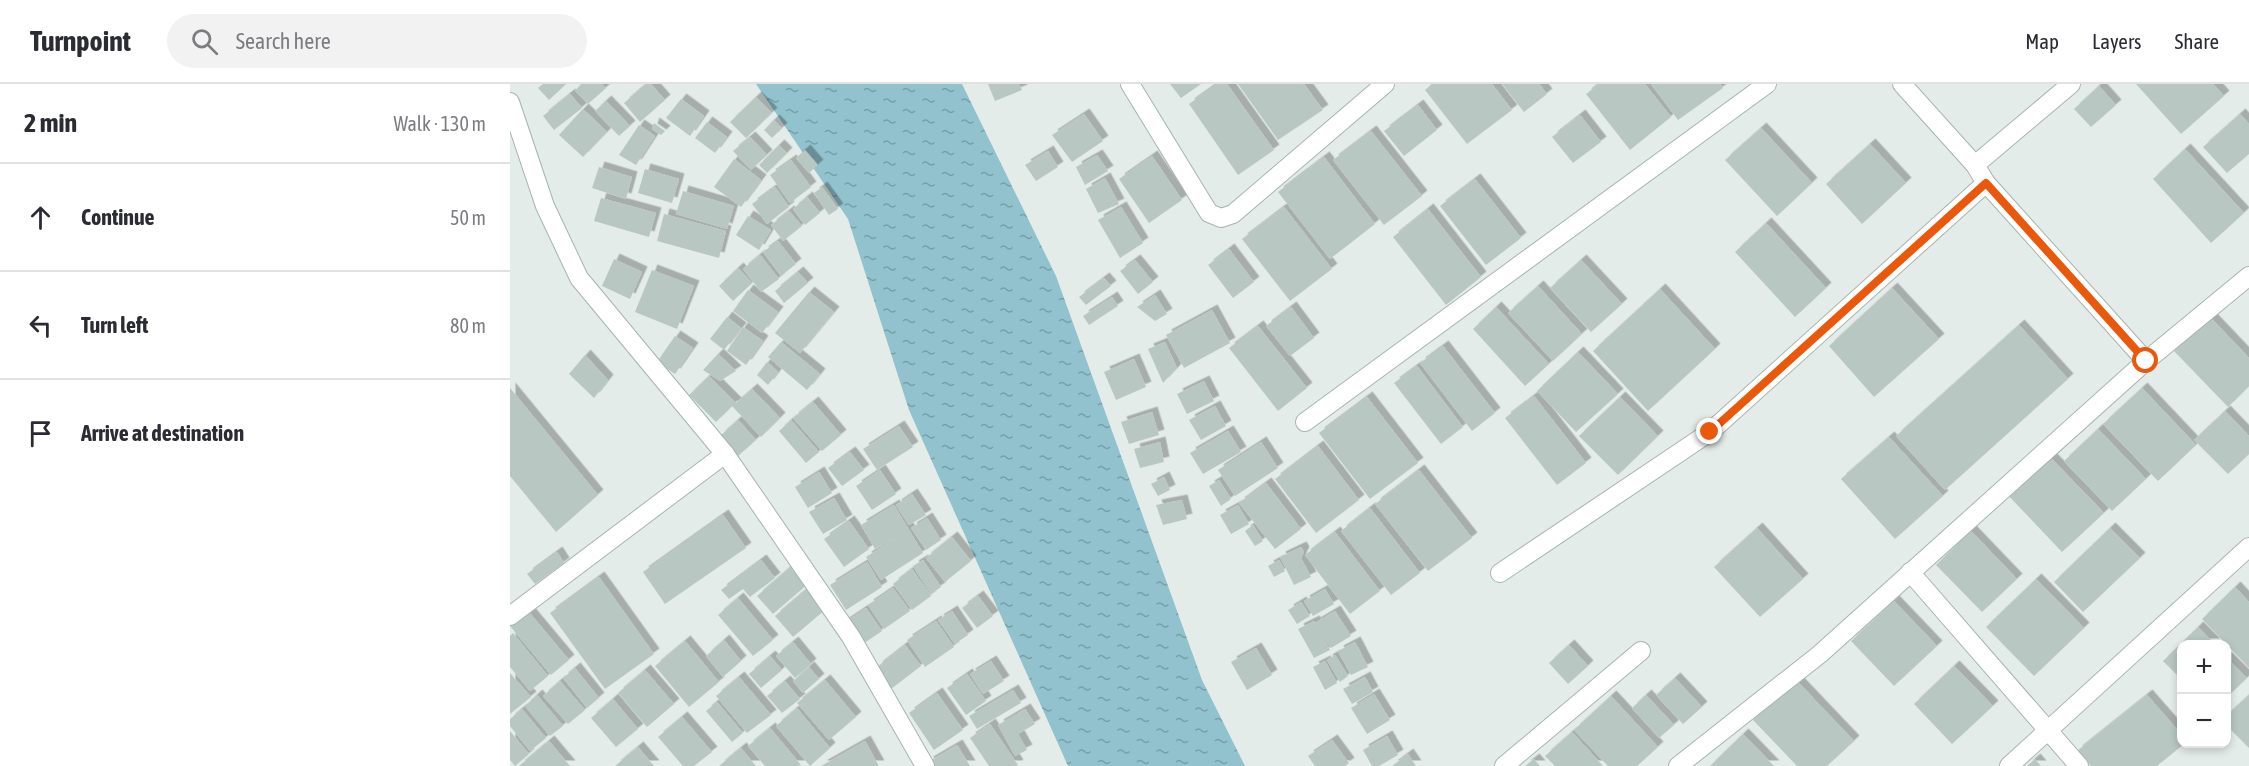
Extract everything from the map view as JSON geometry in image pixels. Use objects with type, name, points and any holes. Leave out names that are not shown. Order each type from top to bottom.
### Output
[{"type":"street","points":[[1130,84],[1209,213],[1221,218],[1233,214],[1385,84]]},
{"type":"street","points":[[1305,422],[1767,84]]},
{"type":"street","points":[[1902,84],[1975,165],[1986,183],[2146,361]]},
{"type":"street","points":[[1975,165],[2071,84]]},
{"type":"street","points":[[510,102],[545,206],[579,278],[725,454],[851,637],[925,766]]},
{"type":"street","points":[[1500,573],[1710,432],[1986,183]]},
{"type":"street","points":[[1678,766],[1820,654],[2146,361],[2249,276]]},
{"type":"street","points":[[510,616],[725,454]]},
{"type":"street","points":[[2009,766],[2249,547]]},
{"type":"street","points":[[1910,572],[2079,766]]},
{"type":"street","points":[[1504,766],[1641,651]]},
{"type":"water","points":[[756,84],[962,84],[1056,276],[1202,680],[1245,766],[1068,766],[909,410],[848,219]]},
{"type":"building","points":[[543,84],[566,84],[549,100],[538,88]]},
{"type":"building","points":[[581,84],[601,84],[606,88],[588,104],[575,91]]},
{"type":"building","points":[[646,84],[651,84],[665,100],[640,122],[624,103]]},
{"type":"building","points":[[988,84],[1019,84],[1022,90],[995,101]]},
{"type":"building","points":[[1170,84],[1201,84],[1181,98]]},
{"type":"building","points":[[1217,84],[1227,84],[1274,150],[1238,175],[1189,104]]},
{"type":"building","points":[[1238,84],[1304,84],[1323,110],[1278,140]]},
{"type":"building","points":[[1432,84],[1492,84],[1512,110],[1467,144],[1425,90]]},
{"type":"building","points":[[1502,84],[1539,84],[1547,94],[1524,112]]},
{"type":"building","points":[[1599,84],[1645,84],[1671,117],[1630,150],[1586,94]]},
{"type":"building","points":[[1651,84],[1720,84],[1723,88],[1678,120]]},
{"type":"building","points":[[2136,84],[2213,84],[2224,96],[2181,134]]},
{"type":"building","points":[[2099,86],[2116,105],[2091,127],[2074,109]]},
{"type":"building","points":[[570,94],[582,108],[554,130],[543,116]]},
{"type":"building","points":[[756,97],[772,113],[746,138],[730,122]]},
{"type":"building","points":[[681,99],[704,116],[690,136],[666,118]]},
{"type":"building","points":[[606,101],[630,126],[619,136],[595,111]]},
{"type":"building","points":[[1418,105],[1437,130],[1404,156],[1384,131]]},
{"type":"building","points":[[583,109],[607,132],[583,157],[559,135]]},
{"type":"building","points":[[1084,114],[1103,141],[1072,162],[1052,135]]},
{"type":"building","points":[[2240,114],[2249,124],[2249,154],[2227,173],[2203,147]]},
{"type":"building","points":[[1580,115],[1601,142],[1573,163],[1552,137]]},
{"type":"building","points":[[774,120],[782,128],[772,138],[764,130]]},
{"type":"building","points":[[707,122],[727,137],[715,153],[695,138]]},
{"type":"building","points":[[654,123],[665,131],[661,135],[652,129]]},
{"type":"building","points":[[639,125],[655,136],[636,165],[619,155]]},
{"type":"building","points":[[1761,128],[1812,183],[1777,216],[1725,160]]},
{"type":"building","points":[[1371,131],[1422,196],[1384,225],[1333,160]]},
{"type":"building","points":[[750,137],[767,155],[751,170],[733,151]]},
{"type":"building","points":[[1870,144],[1906,183],[1862,224],[1826,184]]},
{"type":"building","points":[[779,145],[787,153],[767,173],[759,165]]},
{"type":"building","points":[[2185,149],[2244,213],[2211,243],[2153,179]]},
{"type":"building","points":[[805,150],[818,165],[809,173],[796,158]]},
{"type":"building","points":[[1048,151],[1058,167],[1036,181],[1025,165]]},
{"type":"building","points":[[1097,155],[1108,171],[1085,185],[1076,167]]},
{"type":"building","points":[[1152,156],[1182,200],[1149,223],[1119,179]]},
{"type":"building","points":[[1324,157],[1375,224],[1330,259],[1278,192]]},
{"type":"building","points":[[734,159],[761,180],[741,207],[714,187]]},
{"type":"building","points":[[791,160],[811,187],[790,203],[770,175]]},
{"type":"building","points":[[599,167],[632,177],[626,199],[592,188]]},
{"type":"building","points":[[645,169],[679,179],[672,203],[638,193]]},
{"type":"building","points":[[1105,178],[1119,204],[1098,213],[1086,189]]},
{"type":"building","points":[[1475,179],[1521,238],[1486,265],[1440,206]]},
{"type":"building","points":[[775,187],[789,207],[767,224],[752,204]]},
{"type":"building","points":[[822,187],[838,209],[829,215],[814,193]]},
{"type":"building","points":[[683,191],[734,206],[727,229],[676,214]]},
{"type":"building","points":[[807,197],[820,213],[805,225],[793,209]]},
{"type":"building","points":[[601,198],[656,213],[649,237],[594,221]]},
{"type":"building","points":[[1121,207],[1143,243],[1120,258],[1098,220]]},
{"type":"building","points":[[1284,207],[1332,269],[1290,301],[1242,239]]},
{"type":"building","points":[[1428,209],[1481,277],[1446,305],[1393,237]]},
{"type":"building","points":[[789,211],[802,226],[783,241],[771,225]]},
{"type":"building","points":[[664,214],[726,231],[719,258],[657,241]]},
{"type":"building","points":[[748,216],[771,230],[759,250],[736,235]]},
{"type":"building","points":[[1766,223],[1826,288],[1795,317],[1735,252]]},
{"type":"building","points":[[778,241],[796,264],[781,276],[763,252]]},
{"type":"building","points":[[1229,249],[1254,282],[1233,298],[1208,265]]},
{"type":"building","points":[[760,255],[779,279],[761,292],[743,269]]},
{"type":"building","points":[[614,259],[642,272],[630,299],[602,286]]},
{"type":"building","points":[[1135,260],[1153,282],[1138,294],[1120,271]]},
{"type":"building","points":[[1581,260],[1622,304],[1591,332],[1550,288]]},
{"type":"building","points":[[738,268],[752,283],[733,301],[719,286]]},
{"type":"building","points":[[652,270],[694,286],[677,329],[635,312]]},
{"type":"building","points":[[798,272],[808,283],[784,303],[775,291]]},
{"type":"building","points":[[1104,278],[1111,286],[1086,305],[1079,297]]},
{"type":"building","points":[[1538,286],[1582,334],[1553,361],[1508,313]]},
{"type":"building","points":[[1892,288],[1939,339],[1874,397],[1829,346]]},
{"type":"building","points":[[1660,289],[1715,349],[1648,411],[1593,351]]},
{"type":"building","points":[[748,290],[778,312],[762,333],[733,311]]},
{"type":"building","points":[[809,292],[834,312],[800,353],[775,333]]},
{"type":"building","points":[[1155,295],[1167,314],[1155,321],[1137,307]]},
{"type":"building","points":[[1112,297],[1118,306],[1089,325],[1083,316]]},
{"type":"building","points":[[1291,307],[1314,338],[1290,356],[1266,326]]},
{"type":"building","points":[[1496,307],[1549,364],[1525,386],[1473,329]]},
{"type":"building","points":[[1212,310],[1230,343],[1184,368],[1166,335]]},
{"type":"building","points":[[727,317],[741,328],[724,350],[710,339]]},
{"type":"building","points":[[2210,317],[2249,358],[2249,386],[2228,407],[2174,351]]},
{"type":"building","points":[[2019,325],[2068,379],[1945,490],[1896,436]]},
{"type":"building","points":[[1258,326],[1307,388],[1278,411],[1229,348]]},
{"type":"building","points":[[743,327],[763,341],[746,365],[727,351]]},
{"type":"building","points":[[675,336],[693,348],[675,374],[657,362]]},
{"type":"building","points":[[781,342],[820,374],[807,390],[768,357]]},
{"type":"building","points":[[1165,342],[1177,368],[1163,383],[1148,349]]},
{"type":"building","points":[[1443,346],[1495,413],[1472,431],[1420,363]]},
{"type":"building","points":[[1578,352],[1618,394],[1576,432],[1537,391]]},
{"type":"building","points":[[718,354],[736,371],[720,381],[703,370]]},
{"type":"building","points":[[585,355],[608,380],[594,398],[569,374]]},
{"type":"building","points":[[1134,359],[1146,387],[1116,400],[1104,372]]},
{"type":"building","points":[[767,362],[778,372],[768,385],[757,375]]},
{"type":"building","points":[[1417,366],[1463,427],[1441,444],[1394,383]]},
{"type":"building","points":[[709,376],[736,403],[752,389],[780,418],[761,437],[732,406],[716,422],[689,395]]},
{"type":"building","points":[[1204,381],[1214,401],[1187,414],[1177,394]]},
{"type":"building","points":[[510,388],[598,495],[556,532],[510,476]]},
{"type":"building","points":[[2142,388],[2196,445],[2158,481],[2103,424]]},
{"type":"building","points":[[1534,396],[1586,463],[1557,485],[1505,418]]},
{"type":"building","points":[[1367,397],[1418,463],[1370,499],[1319,433]]},
{"type":"building","points":[[1620,397],[1658,436],[1618,475],[1579,436]]},
{"type":"building","points":[[813,402],[841,435],[822,451],[793,418]]},
{"type":"building","points":[[1215,406],[1226,426],[1201,440],[1189,420]]},
{"type":"building","points":[[2225,411],[2249,436],[2249,454],[2228,474],[2194,440]]},
{"type":"building","points":[[1152,412],[1159,435],[1129,444],[1121,422]]},
{"type":"building","points":[[738,420],[756,440],[738,456],[720,436]]},
{"type":"building","points":[[791,420],[819,452],[806,463],[779,431]]},
{"type":"building","points":[[899,426],[913,447],[877,470],[863,449]]},
{"type":"building","points":[[2098,429],[2146,479],[2112,511],[2064,461]]},
{"type":"building","points":[[1228,431],[1241,452],[1203,474],[1190,453]]},
{"type":"building","points":[[1889,437],[1943,496],[1895,539],[1841,479]]},
{"type":"building","points":[[1160,442],[1164,462],[1140,468],[1134,449]]},
{"type":"building","points":[[1261,442],[1278,468],[1235,496],[1218,470]]},
{"type":"building","points":[[1318,446],[1359,500],[1316,533],[1275,479]]},
{"type":"building","points":[[850,452],[864,470],[842,486],[828,468]]},
{"type":"building","points":[[2046,453],[2104,513],[2062,552],[2005,492]]},
{"type":"building","points":[[880,470],[896,494],[872,510],[856,486]]},
{"type":"building","points":[[1419,470],[1472,538],[1428,571],[1375,504]]},
{"type":"building","points":[[819,472],[832,493],[808,508],[795,487]]},
{"type":"building","points":[[1164,477],[1170,490],[1158,496],[1151,484]]},
{"type":"building","points":[[1219,480],[1231,499],[1221,506],[1209,486]]},
{"type":"building","points":[[1266,483],[1301,529],[1275,549],[1239,503]]},
{"type":"building","points":[[912,494],[926,515],[909,525],[896,505]]},
{"type":"building","points":[[834,498],[847,520],[823,534],[809,512]]},
{"type":"building","points":[[1182,500],[1187,519],[1163,525],[1156,505]]},
{"type":"building","points":[[894,505],[923,553],[881,580],[866,557],[902,534],[875,549],[861,525]]},
{"type":"building","points":[[1238,505],[1249,524],[1231,534],[1220,515]]},
{"type":"building","points":[[1370,508],[1420,573],[1391,595],[1341,531]]},
{"type":"building","points":[[723,515],[746,548],[665,604],[643,572]]},
{"type":"building","points":[[927,518],[941,540],[926,550],[911,528]]},
{"type":"building","points":[[849,521],[869,549],[844,567],[824,539]]},
{"type":"building","points":[[1253,525],[1263,541],[1255,546],[1245,531]]},
{"type":"building","points":[[1757,528],[1803,579],[1760,617],[1714,567]]},
{"type":"building","points":[[2110,528],[2140,558],[2083,612],[2054,582]]},
{"type":"building","points":[[1971,531],[2017,579],[1982,612],[1936,565]]},
{"type":"building","points":[[1335,532],[1380,591],[1350,614],[1305,555]]},
{"type":"building","points":[[952,537],[971,561],[945,582],[926,558]]},
{"type":"building","points":[[1301,547],[1304,552],[1301,558],[1311,577],[1294,585],[1280,557]]},
{"type":"building","points":[[557,552],[564,563],[535,584],[527,574]]},
{"type":"building","points":[[761,560],[775,578],[750,597],[743,589],[729,599],[721,590]]},
{"type":"building","points":[[923,560],[941,587],[931,594],[913,566]]},
{"type":"building","points":[[1279,560],[1285,571],[1274,577],[1268,566]]},
{"type":"building","points":[[867,562],[882,587],[846,610],[830,585]]},
{"type":"building","points":[[793,565],[809,583],[773,614],[757,596]]},
{"type":"building","points":[[912,569],[931,596],[912,610],[893,584]]},
{"type":"building","points":[[599,577],[654,654],[605,689],[550,613]]},
{"type":"building","points":[[2036,579],[2084,628],[2034,676],[1986,627]]},
{"type":"building","points":[[2235,587],[2249,602],[2249,668],[2231,649],[2231,640],[2222,640],[2202,619]]},
{"type":"building","points":[[808,588],[826,609],[793,637],[775,616]]},
{"type":"building","points":[[893,588],[910,611],[884,629],[868,605]]},
{"type":"building","points":[[1325,589],[1334,604],[1313,616],[1304,601]]},
{"type":"building","points":[[978,596],[993,616],[977,628],[962,608]]},
{"type":"building","points":[[738,598],[773,640],[753,656],[718,615]]},
{"type":"building","points":[[1894,601],[1937,646],[1894,686],[1851,641]]},
{"type":"building","points":[[1301,602],[1310,616],[1297,624],[1288,610]]},
{"type":"building","points":[[866,608],[882,631],[860,646],[844,623]]},
{"type":"building","points":[[528,611],[569,660],[551,675],[510,626]]},
{"type":"building","points":[[952,611],[968,635],[955,644],[938,620]]},
{"type":"building","points":[[1335,611],[1351,636],[1331,648],[1315,623]]},
{"type":"building","points":[[936,621],[954,647],[925,667],[907,640]]},
{"type":"building","points":[[1314,621],[1330,650],[1314,658],[1298,629]]},
{"type":"building","points":[[2198,627],[2211,640],[2185,640]]},
{"type":"building","points":[[513,633],[548,676],[530,691],[510,667],[510,636]]},
{"type":"building","points":[[724,640],[741,661],[723,677],[706,656]]},
{"type":"building","points":[[685,641],[719,682],[689,707],[655,666]]},
{"type":"building","points":[[793,642],[811,664],[795,678],[776,656]]},
{"type":"building","points":[[1355,642],[1368,667],[1351,675],[1338,651]]},
{"type":"building","points":[[905,645],[921,666],[891,689],[877,667]]},
{"type":"building","points":[[1569,645],[1588,666],[1568,684],[1549,663]]},
{"type":"building","points":[[2177,647],[2177,675],[2163,661]]},
{"type":"building","points":[[1256,648],[1272,675],[1247,690],[1231,662]]},
{"type":"building","points":[[1335,655],[1348,676],[1340,682],[1327,660]]},
{"type":"building","points":[[770,656],[782,670],[761,688],[749,674]]},
{"type":"building","points":[[991,661],[1004,681],[983,694],[970,674]]},
{"type":"building","points":[[1325,661],[1337,683],[1325,690],[1313,667]]},
{"type":"building","points":[[2231,662],[2247,678],[2231,693]]},
{"type":"building","points":[[1954,666],[1993,706],[1952,744],[1914,704]]},
{"type":"building","points":[[809,667],[819,679],[803,693],[793,681]]},
{"type":"building","points":[[575,668],[599,698],[587,708],[563,678]]},
{"type":"building","points":[[645,670],[674,704],[647,727],[618,693]]},
{"type":"building","points":[[510,673],[531,697],[510,714]]},
{"type":"building","points":[[967,674],[986,701],[966,715],[947,688]]},
{"type":"building","points":[[739,677],[771,715],[747,733],[716,696]]},
{"type":"building","points":[[1365,677],[1373,692],[1352,704],[1343,689]]},
{"type":"building","points":[[1675,678],[1702,707],[1683,724],[1656,695]]},
{"type":"building","points":[[1795,679],[1854,741],[1827,766],[1797,766],[1753,720]]},
{"type":"building","points":[[825,680],[856,717],[829,740],[797,703]]},
{"type":"building","points":[[560,681],[585,710],[568,724],[543,696]]},
{"type":"building","points":[[785,681],[800,699],[782,713],[767,696]]},
{"type":"building","points":[[1013,690],[1021,703],[977,729],[969,716]]},
{"type":"building","points":[[937,693],[963,730],[934,750],[909,713]]},
{"type":"building","points":[[1374,694],[1390,720],[1367,734],[1351,708]]},
{"type":"building","points":[[537,695],[563,726],[550,736],[525,706]]},
{"type":"building","points":[[1646,695],[1674,725],[1659,738],[1632,708]]},
{"type":"building","points":[[2147,695],[2177,729],[2177,748],[2179,748],[2157,766],[2091,766],[2077,751]]},
{"type":"building","points":[[2249,695],[2249,748],[2231,730],[2231,711]]},
{"type":"building","points":[[1611,696],[1658,747],[1637,766],[1608,766],[1574,730]]},
{"type":"building","points":[[613,699],[638,729],[616,747],[591,718]]},
{"type":"building","points":[[717,702],[743,733],[732,742],[706,711]]},
{"type":"building","points":[[797,708],[830,748],[810,766],[776,726]]},
{"type":"building","points":[[522,709],[546,738],[530,751],[510,726],[510,719]]},
{"type":"building","points":[[1025,709],[1035,724],[1018,734],[1027,750],[1015,756],[998,725]]},
{"type":"building","points":[[682,717],[712,752],[694,766],[683,766],[658,737]]},
{"type":"building","points":[[990,724],[1018,765],[989,766],[970,738]]},
{"type":"building","points":[[770,728],[801,765],[765,766],[748,746]]},
{"type":"building","points":[[510,731],[529,754],[515,766],[510,760]]},
{"type":"building","points":[[1572,732],[1603,766],[1555,766],[1545,756]]},
{"type":"building","points":[[1743,734],[1774,766],[1710,766]]},
{"type":"building","points":[[1387,736],[1398,755],[1379,766],[1372,766],[1363,750]]},
{"type":"building","points":[[1332,740],[1349,763],[1345,766],[1315,766],[1308,756]]},
{"type":"building","points":[[549,741],[570,766],[519,766]]},
{"type":"building","points":[[865,741],[879,766],[821,766]]},
{"type":"building","points":[[957,745],[970,766],[930,766],[928,762]]},
{"type":"building","points":[[638,747],[654,766],[615,766]]},
{"type":"building","points":[[741,748],[756,766],[719,766]]},
{"type":"building","points":[[1408,754],[1416,766],[1392,766]]},
{"type":"building","points":[[1534,759],[1540,766],[1525,766]]},
{"type":"building","points":[[2035,759],[2041,766],[2027,766]]},
{"type":"route","points":[[1710,432],[1986,183],[2146,361]]}]
